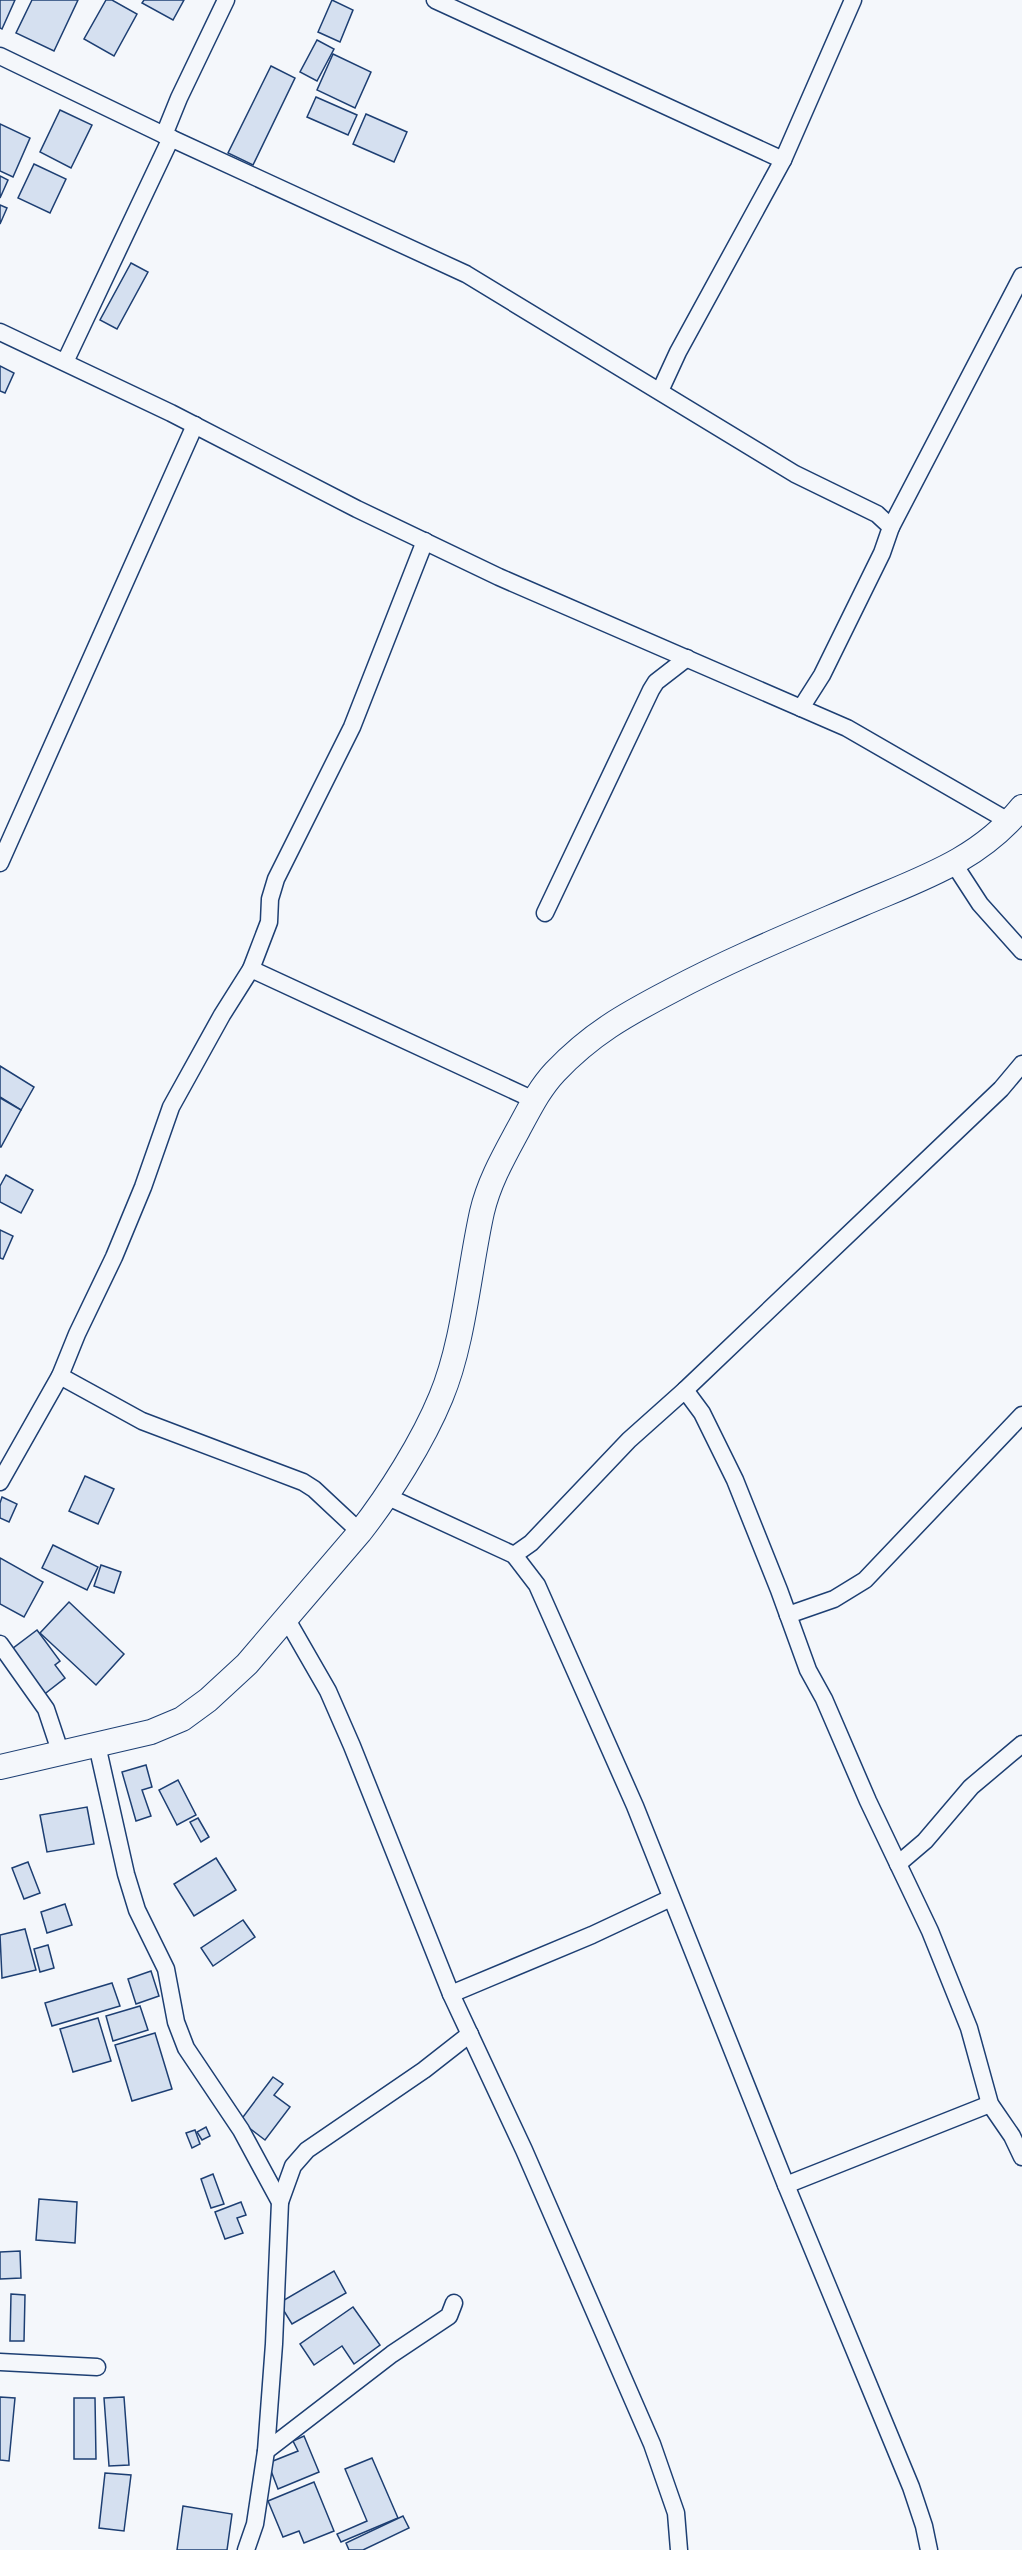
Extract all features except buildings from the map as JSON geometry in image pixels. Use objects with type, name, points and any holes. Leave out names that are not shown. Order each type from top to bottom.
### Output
[{"type":"street","points":[[64,363],[168,136],[179,98],[226,0]]},
{"type":"street","points":[[435,0],[783,160]]},
{"type":"street","points":[[660,391],[678,352],[783,160],[852,0]]},
{"type":"street","points":[[0,56],[466,274],[795,474],[877,514],[891,527]]},
{"type":"street","points":[[801,708],[822,675],[882,553],[891,527],[1022,276]]},
{"type":"street","points":[[0,332],[195,425],[357,509],[499,577],[847,728],[1016,814],[984,846],[954,864],[727,961],[612,1022],[573,1054],[553,1074],[534,1100],[488,1191],[456,1344],[441,1396],[386,1496],[360,1532],[247,1664],[208,1700],[182,1719],[152,1732],[0,1767]]},
{"type":"street","points":[[0,863],[195,425]]},
{"type":"street","points":[[0,1482],[60,1376],[76,1334],[118,1247],[171,1107],[222,1015],[251,969],[269,922],[270,899],[276,879],[352,727],[424,541]]},
{"type":"street","points":[[544,913],[651,690],[656,682],[687,658]]},
{"type":"street","points":[[954,864],[980,904],[1022,951]]},
{"type":"street","points":[[251,969],[534,1100]]},
{"type":"street","points":[[514,1555],[531,1543],[629,1440],[685,1390],[1001,1089],[1022,1064]]},
{"type":"street","points":[[60,1376],[142,1421],[303,1482],[314,1489],[360,1532]]},
{"type":"street","points":[[685,1390],[712,1431],[735,1480],[808,1670],[825,1699],[868,1801],[930,1931],[969,2028],[990,2104],[1017,2134],[1022,2157]]},
{"type":"street","points":[[788,1615],[834,1599],[865,1580],[1022,1415]]},
{"type":"street","points":[[386,1496],[514,1555],[537,1585],[635,1806],[786,2185],[911,2487],[929,2550]]},
{"type":"street","points":[[286,1618],[328,1691],[451,1994],[524,2150],[652,2444],[676,2513],[679,2550]]},
{"type":"street","points":[[0,1644],[46,1709],[60,1754]]},
{"type":"street","points":[[898,1864],[925,1841],[971,1787],[1022,1744]]},
{"type":"street","points":[[97,1745],[126,1874],[137,1910],[166,1969],[176,2022],[183,2039],[241,2130],[280,2202]]},
{"type":"street","points":[[451,1994],[592,1935],[671,1898]]},
{"type":"street","points":[[246,2550],[255,2524],[266,2451],[274,2344],[280,2202],[293,2166],[307,2150],[424,2070],[470,2034]]},
{"type":"street","points":[[786,2185],[990,2104]]},
{"type":"street","points":[[266,2451],[392,2355],[450,2316],[454,2303]]},
{"type":"street","points":[[0,2362],[97,2367]]}]
